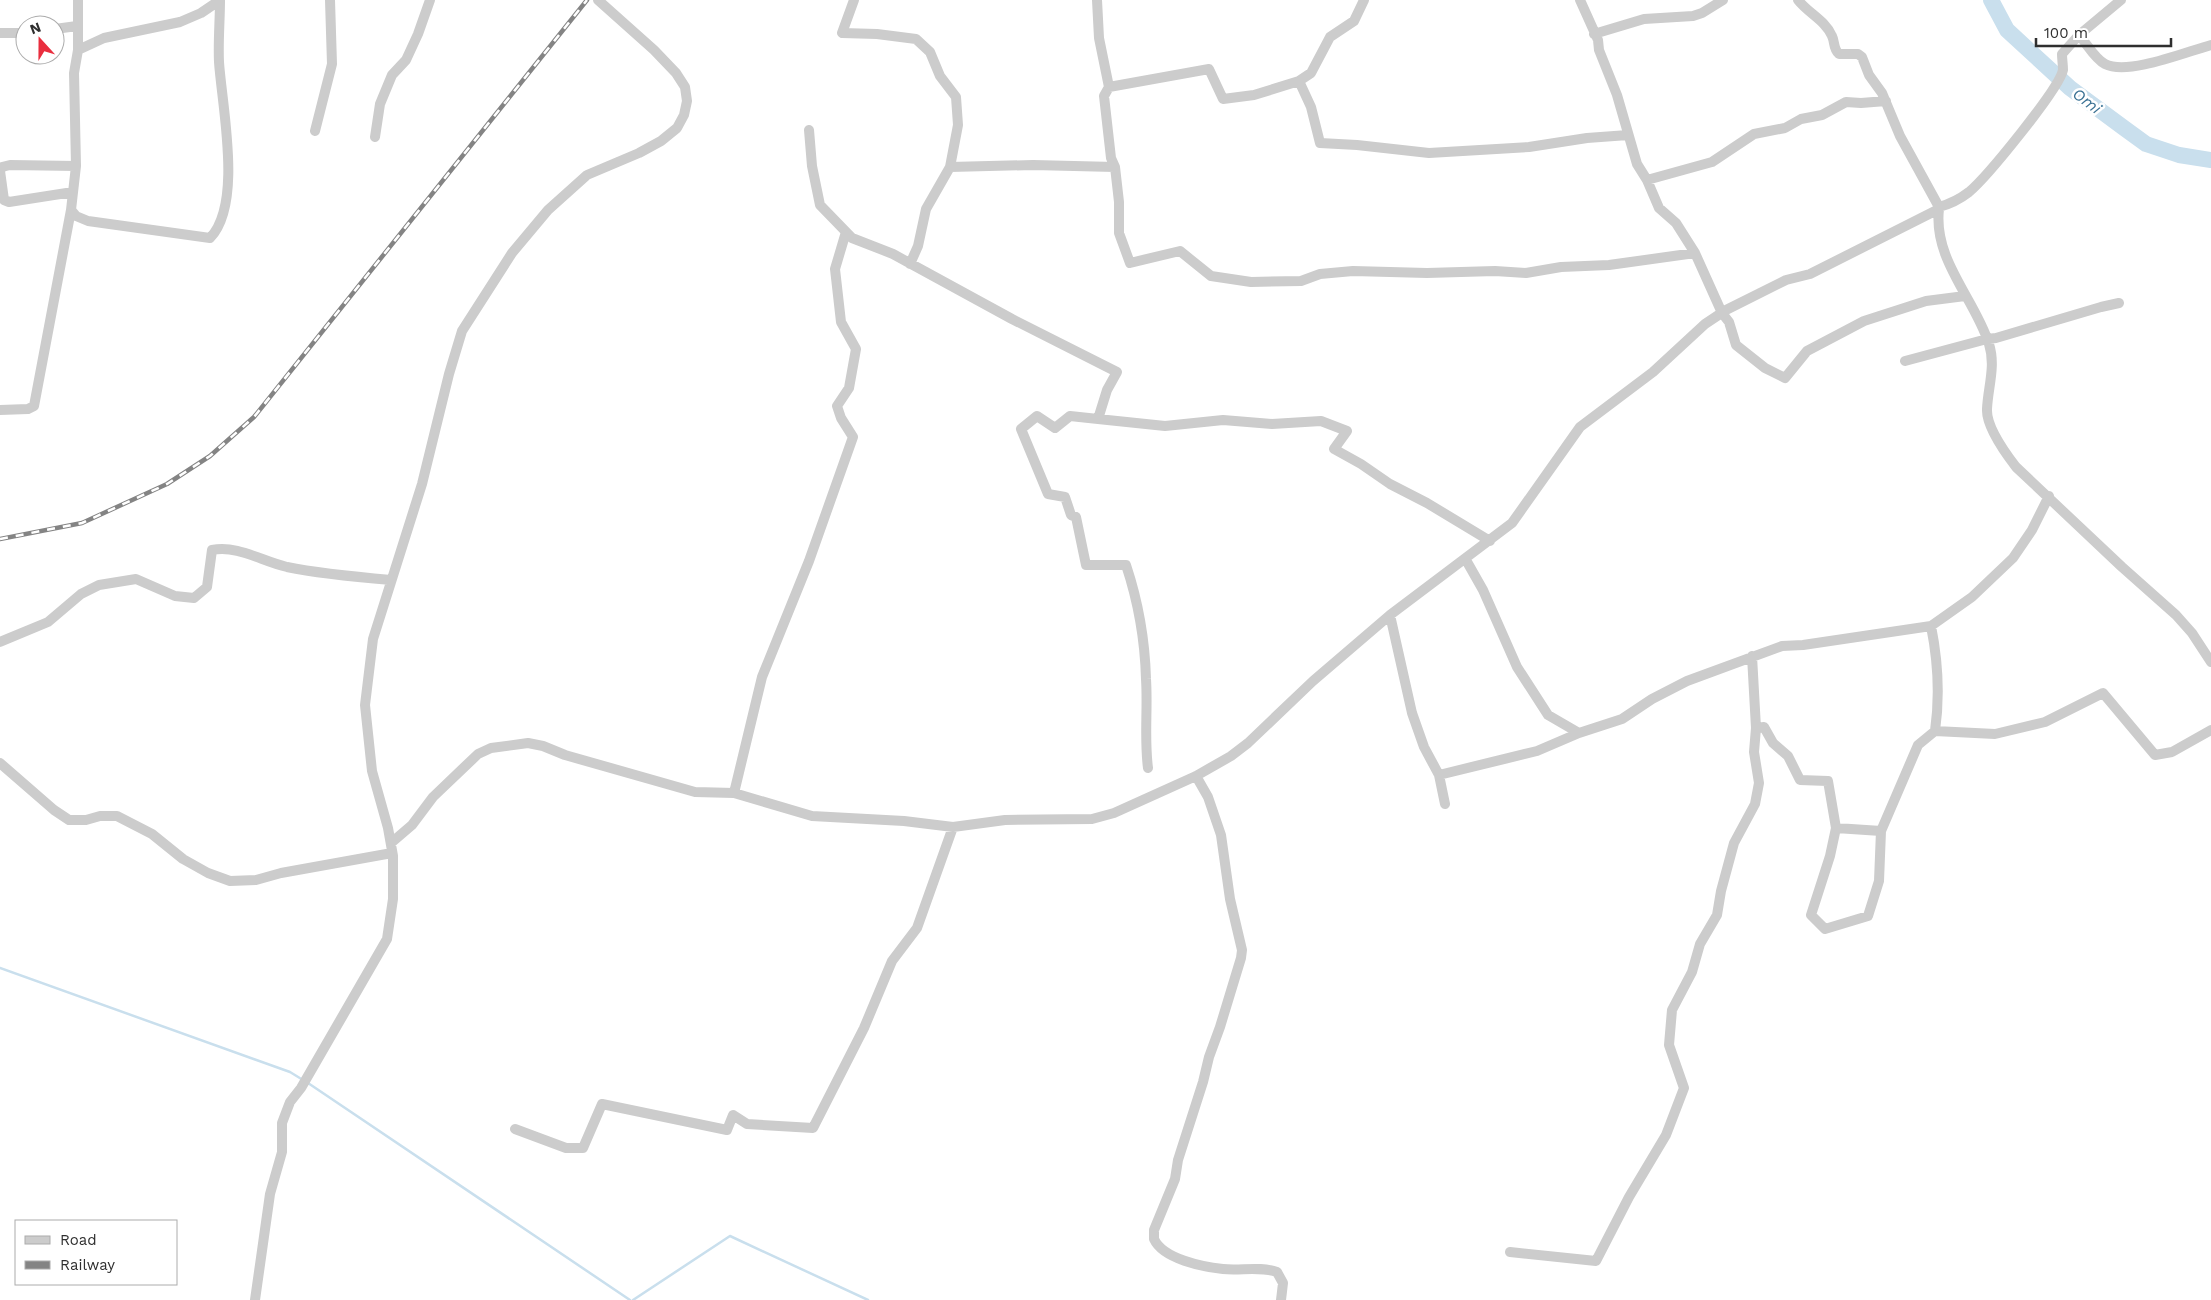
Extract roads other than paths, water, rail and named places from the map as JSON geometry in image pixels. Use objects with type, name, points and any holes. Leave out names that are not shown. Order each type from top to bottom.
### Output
[{"type":"street","points":[[0,410],[28,409],[34,406],[71,210],[76,166],[74,74],[78,50],[78,0]]},
{"type":"street","points":[[78,50],[104,38],[180,22],[201,14],[220,0]]},
{"type":"street","points":[[71,210],[76,216],[88,221],[186,236],[210,238],[217,231],[228,188],[227,132],[219,61],[220,0]]},
{"type":"street","points":[[316,131],[332,64],[330,0]]},
{"type":"street","points":[[375,137],[383,97],[392,75],[406,60],[430,0]]},
{"type":"street","points":[[255,1300],[270,1194],[282,1152],[282,1124],[290,1102],[301,1088],[387,939],[394,900],[392,848],[372,770],[365,705],[373,639],[422,484],[456,348],[462,331],[512,253],[548,210],[577,182],[601,168],[639,153],[661,140],[677,128],[684,114],[687,101],[685,87],[676,73],[654,50],[598,0]]},
{"type":"street","points":[[854,0],[842,33],[876,34],[916,39],[930,52],[940,76],[956,97],[958,125],[950,167],[926,209],[918,246],[910,264]]},
{"type":"street","points":[[1097,0],[1099,38],[1109,88],[1104,96],[1111,158],[1115,167],[1119,202],[1119,233],[1130,263],[1180,251],[1211,276],[1251,282],[1301,281],[1320,274],[1353,271],[1427,273],[1495,271],[1526,273],[1562,267],[1609,265],[1695,253]]},
{"type":"street","points":[[1109,88],[1209,69],[1223,99],[1254,95],[1299,81],[1311,73],[1330,37],[1354,21],[1364,0]]},
{"type":"street","points":[[1580,0],[1598,40],[1599,50],[1617,95],[1637,164],[1647,180],[1659,208],[1676,223],[1695,253],[1722,313],[1729,322],[1736,345],[1765,368],[1785,378],[1807,351],[1864,321],[1926,301],[1965,296]]},
{"type":"street","points":[[1594,34],[1644,19],[1693,16],[1702,13],[1723,0]]},
{"type":"street","points":[[1798,0],[1826,27],[1832,35],[1836,51],[1839,54],[1858,54],[1862,57],[1869,75],[1886,101],[1900,136],[1939,208],[1937,225],[1942,245],[1987,339],[1992,358],[1992,379],[1987,410],[1990,422],[2006,453],[2016,467],[2176,615],[2192,633],[2211,662]]},
{"type":"street","points":[[0,763],[54,810],[69,820],[117,816],[152,834],[183,859],[208,874],[230,881],[256,880],[392,848],[433,797],[478,754],[491,748],[513,744],[544,746],[565,755],[695,792],[734,793],[812,816],[904,821],[953,827],[1005,820],[1092,819],[1122,810],[1196,776],[1231,756],[1252,739],[1313,681],[1390,616],[1490,541],[1515,519],[1580,427],[1653,372],[1705,324],[1722,313],[1786,280],[1810,274],[1939,208],[1951,204],[1968,193],[1995,166],[2050,93],[2063,70],[2062,54],[2079,35],[2121,0]]},
{"type":"street","points":[[65,28],[77,26]]},
{"type":"street","points":[[0,33],[15,34]]},
{"type":"street","points":[[2079,35],[2106,64],[2118,67],[2166,60],[2211,45]]},
{"type":"street","points":[[1299,81],[1310,107],[1320,143],[1357,145],[1429,154],[1530,147],[1587,138],[1628,135]]},
{"type":"street","points":[[1647,180],[1712,162],[1754,134],[1785,128],[1801,119],[1822,115],[1846,102],[1886,101]]},
{"type":"street","points":[[809,130],[812,166],[820,205],[852,238],[910,264],[1012,319],[1117,372],[1107,390],[1098,419]]},
{"type":"street","points":[[73,192],[9,202],[4,200],[0,172],[2,167],[10,165],[76,166]]},
{"type":"street","points":[[950,167],[1033,165],[1115,167]]},
{"type":"street","points":[[734,793],[762,677],[809,560],[853,437],[841,418],[837,406],[849,388],[856,349],[842,322],[835,268],[846,232]]},
{"type":"street","points":[[1905,361],[1996,338],[2102,306],[2118,303]]},
{"type":"street","points":[[1148,768],[1145,742],[1146,680],[1143,644],[1126,565],[1086,565],[1076,517],[1071,514],[1065,497],[1048,494],[1022,429],[1037,416],[1056,428],[1070,416],[1165,426],[1223,420],[1272,424],[1321,421],[1347,431],[1334,449],[1361,464],[1390,484],[1427,503],[1490,541]]},
{"type":"street","points":[[1439,775],[1537,751],[1579,733],[1622,718],[1652,699],[1687,681],[1782,646],[1803,645],[1931,626],[1972,597],[2013,558],[2032,530],[2049,496]]},
{"type":"street","points":[[0,642],[48,622],[80,594],[99,585],[136,579],[175,596],[194,598],[207,587],[212,550],[224,548],[285,566],[343,576],[391,580]]},
{"type":"street","points":[[1466,560],[1483,590],[1517,667],[1548,716],[1579,733]]},
{"type":"street","points":[[1390,616],[1412,713],[1424,747],[1439,775],[1445,804]]},
{"type":"street","points":[[1931,626],[1937,656],[1939,708],[1935,732]]},
{"type":"street","points":[[1510,1252],[1596,1261],[1629,1196],[1666,1135],[1684,1088],[1669,1045],[1672,1010],[1692,972],[1700,944],[1718,915],[1721,892],[1734,843],[1755,804],[1759,783],[1754,752],[1756,728],[1752,656]]},
{"type":"street","points":[[1756,728],[1764,727],[1773,742],[1788,756],[1800,780],[1828,781],[1836,828],[1830,856],[1811,915],[1825,929],[1868,916],[1879,880],[1881,831],[1918,745],[1935,732],[1995,734],[2045,722],[2103,693],[2155,755],[2172,752],[2211,730]]},
{"type":"street","points":[[1196,776],[1208,796],[1221,835],[1230,899],[1242,950],[1178,1160],[1175,1179],[1154,1230],[1154,1239],[1164,1251],[1193,1263],[1223,1269],[1277,1272],[1283,1284],[1281,1300]]},
{"type":"street","points":[[515,1129],[566,1148],[583,1148],[602,1104],[727,1130],[733,1115],[747,1124],[813,1128],[864,1028],[892,961],[917,928],[953,827]]},
{"type":"street","points":[[388,828],[404,833]]},
{"type":"street","points":[[1836,828],[1881,831]]},
{"type":"waterway","name":"Omi","points":[[1991,0],[2007,30],[2070,88],[2146,144],[2179,155],[2211,160]]},
{"type":"waterway","points":[[0,968],[290,1072],[303,1080]]},
{"type":"waterway","points":[[308,1083],[630,1300]]},
{"type":"waterway","points":[[633,1300],[730,1236],[868,1300]]},
{"type":"railway","points":[[0,539],[82,523],[167,484],[210,456],[254,417],[587,0]]}]
